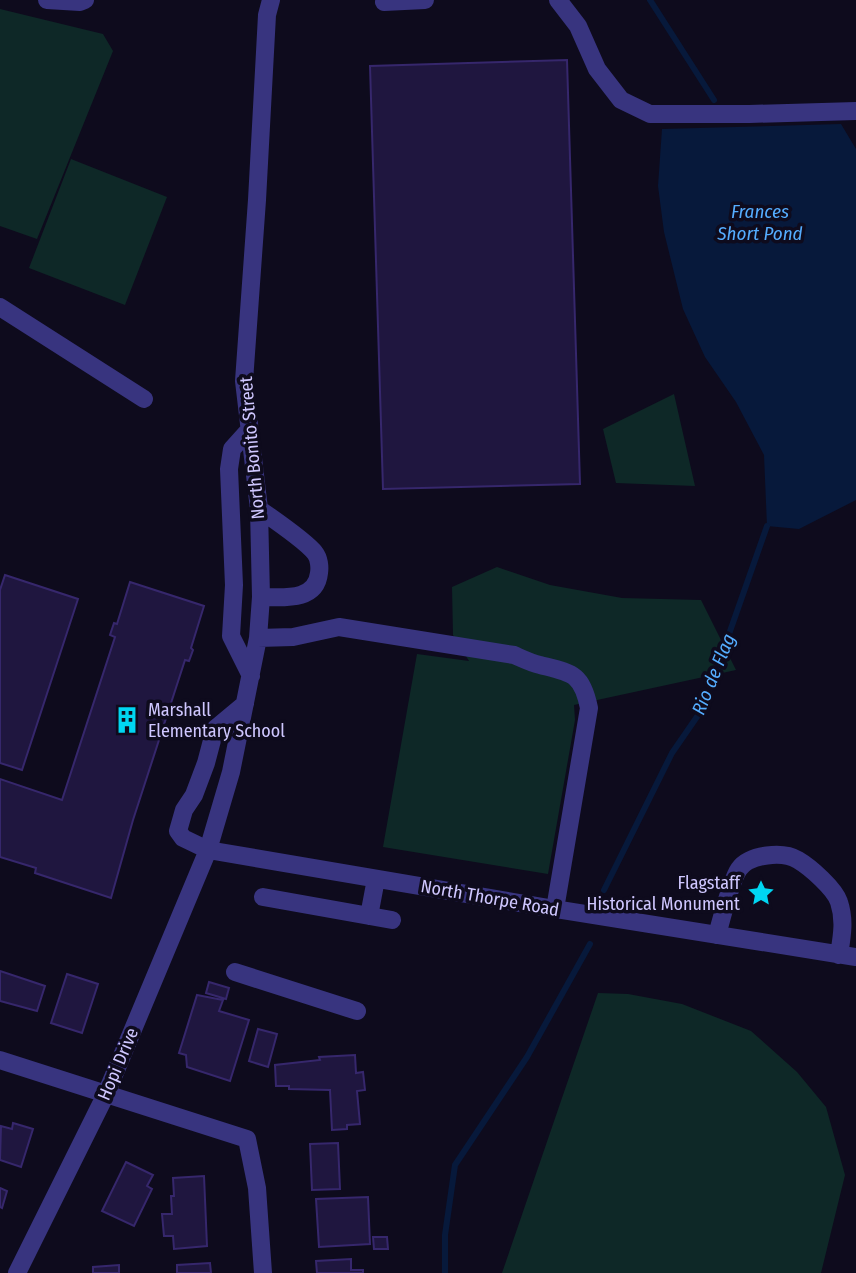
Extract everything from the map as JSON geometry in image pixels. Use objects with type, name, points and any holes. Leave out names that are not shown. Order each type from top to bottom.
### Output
[{"type":"street","points":[[47,0],[85,0]]},
{"type":"street","name":"North Bonito Street","points":[[208,850],[231,772],[258,638],[261,597],[259,509],[244,381],[267,15],[271,0]]},
{"type":"street","points":[[385,0],[384,2],[425,0]]},
{"type":"street","points":[[558,0],[578,26],[597,69],[621,100],[650,114],[856,111]]},
{"type":"street","points":[[0,307],[144,399]]},
{"type":"street","points":[[250,429],[232,449],[229,468],[234,585],[231,636],[251,676]]},
{"type":"street","points":[[259,509],[315,553],[320,567],[318,582],[309,592],[294,597],[261,597]]},
{"type":"street","points":[[258,638],[293,637],[339,627],[514,655],[539,665],[564,669],[577,679],[585,692],[589,708],[555,909]]},
{"type":"street","points":[[208,850],[183,838],[178,831],[184,810],[194,795],[202,774],[215,729],[245,704]]},
{"type":"street","name":"North Thorpe Road","points":[[208,850],[847,956]]},
{"type":"street","name":"Hopi Drive","points":[[17,1273],[106,1094],[208,850]]},
{"type":"street","points":[[718,935],[723,911],[739,868],[763,854],[797,859],[831,889],[838,899],[847,956]]},
{"type":"street","points":[[369,916],[376,879]]},
{"type":"street","points":[[263,897],[392,920]]},
{"type":"street","points":[[236,972],[357,1011]]},
{"type":"street","points":[[0,1060],[247,1139],[257,1188],[263,1273]]},
{"type":"green space","points":[[0,9],[103,34],[113,51],[37,239],[0,226]]},
{"type":"green space","points":[[71,159],[167,197],[125,305],[29,268]]},
{"type":"green space","points":[[674,394],[695,486],[616,483],[603,429]]},
{"type":"green space","points":[[497,567],[550,585],[622,598],[701,600],[736,670],[574,705],[575,720],[548,874],[383,847],[417,654],[469,661],[453,635],[452,587]]},
{"type":"green space","points":[[598,993],[628,994],[682,1004],[751,1031],[797,1072],[826,1107],[845,1175],[821,1273],[502,1273]]},
{"type":"water","name":"Frances Short Pond","points":[[841,124],[856,149],[856,500],[799,529],[767,526],[764,455],[736,402],[705,357],[683,309],[664,232],[658,186],[662,129]]},
{"type":"building","points":[[567,60],[580,484],[383,489],[370,66]]},
{"type":"building","points":[[5,575],[78,599],[22,770],[0,763],[0,590]]},
{"type":"building","name":"Marshall Elementary School","points":[[130,582],[204,606],[191,648],[193,650],[189,661],[185,660],[133,820],[111,898],[35,873],[36,868],[0,857],[0,779],[62,800],[115,637],[110,635],[114,623],[117,624]]},
{"type":"building","points":[[0,971],[45,986],[37,1011],[0,1001]]},
{"type":"building","points":[[67,974],[98,984],[82,1033],[51,1023]]},
{"type":"building","points":[[209,982],[229,988],[226,999],[206,993]]},
{"type":"building","points":[[197,995],[223,1000],[219,1011],[249,1020],[230,1081],[187,1067],[186,1055],[179,1053]]},
{"type":"building","points":[[258,1029],[277,1034],[268,1067],[249,1061]]},
{"type":"building","points":[[355,1055],[356,1073],[363,1072],[365,1090],[357,1091],[360,1124],[347,1125],[347,1129],[332,1130],[330,1090],[276,1086],[275,1065],[320,1060],[319,1057]]},
{"type":"building","points":[[13,1123],[33,1129],[21,1167],[0,1160],[1,1126],[12,1129]]},
{"type":"building","points":[[338,1143],[340,1189],[312,1190],[310,1144]]},
{"type":"building","points":[[126,1162],[153,1175],[147,1186],[152,1189],[134,1226],[102,1211]]},
{"type":"building","points":[[204,1176],[207,1246],[174,1249],[173,1236],[164,1236],[162,1214],[172,1214],[173,1178]]},
{"type":"building","points":[[0,1188],[7,1191],[2,1208],[0,1207]]},
{"type":"building","points":[[368,1197],[370,1244],[319,1247],[316,1199]]},
{"type":"building","points":[[373,1237],[387,1237],[388,1249],[374,1249]]},
{"type":"building","points":[[351,1259],[351,1270],[363,1270],[363,1273],[317,1273],[316,1261]]},
{"type":"building","points":[[210,1263],[211,1273],[177,1273],[177,1265]]},
{"type":"building","points":[[119,1265],[119,1273],[93,1273],[93,1267]]},
{"type":"waterway","name":"Rio de Flag","points":[[650,0],[714,100]]},
{"type":"waterway","name":"Rio de Flag","points":[[604,890],[672,753],[703,708],[767,526]]},
{"type":"waterway","name":"Rio de Flag","points":[[445,1273],[445,1235],[455,1165],[527,1057],[590,944]]},
{"type":"place","name":"Marshall Elementary School","points":[[127,720]]},
{"type":"place","name":"Flagstaff Historical Monument","points":[[761,893]]}]
